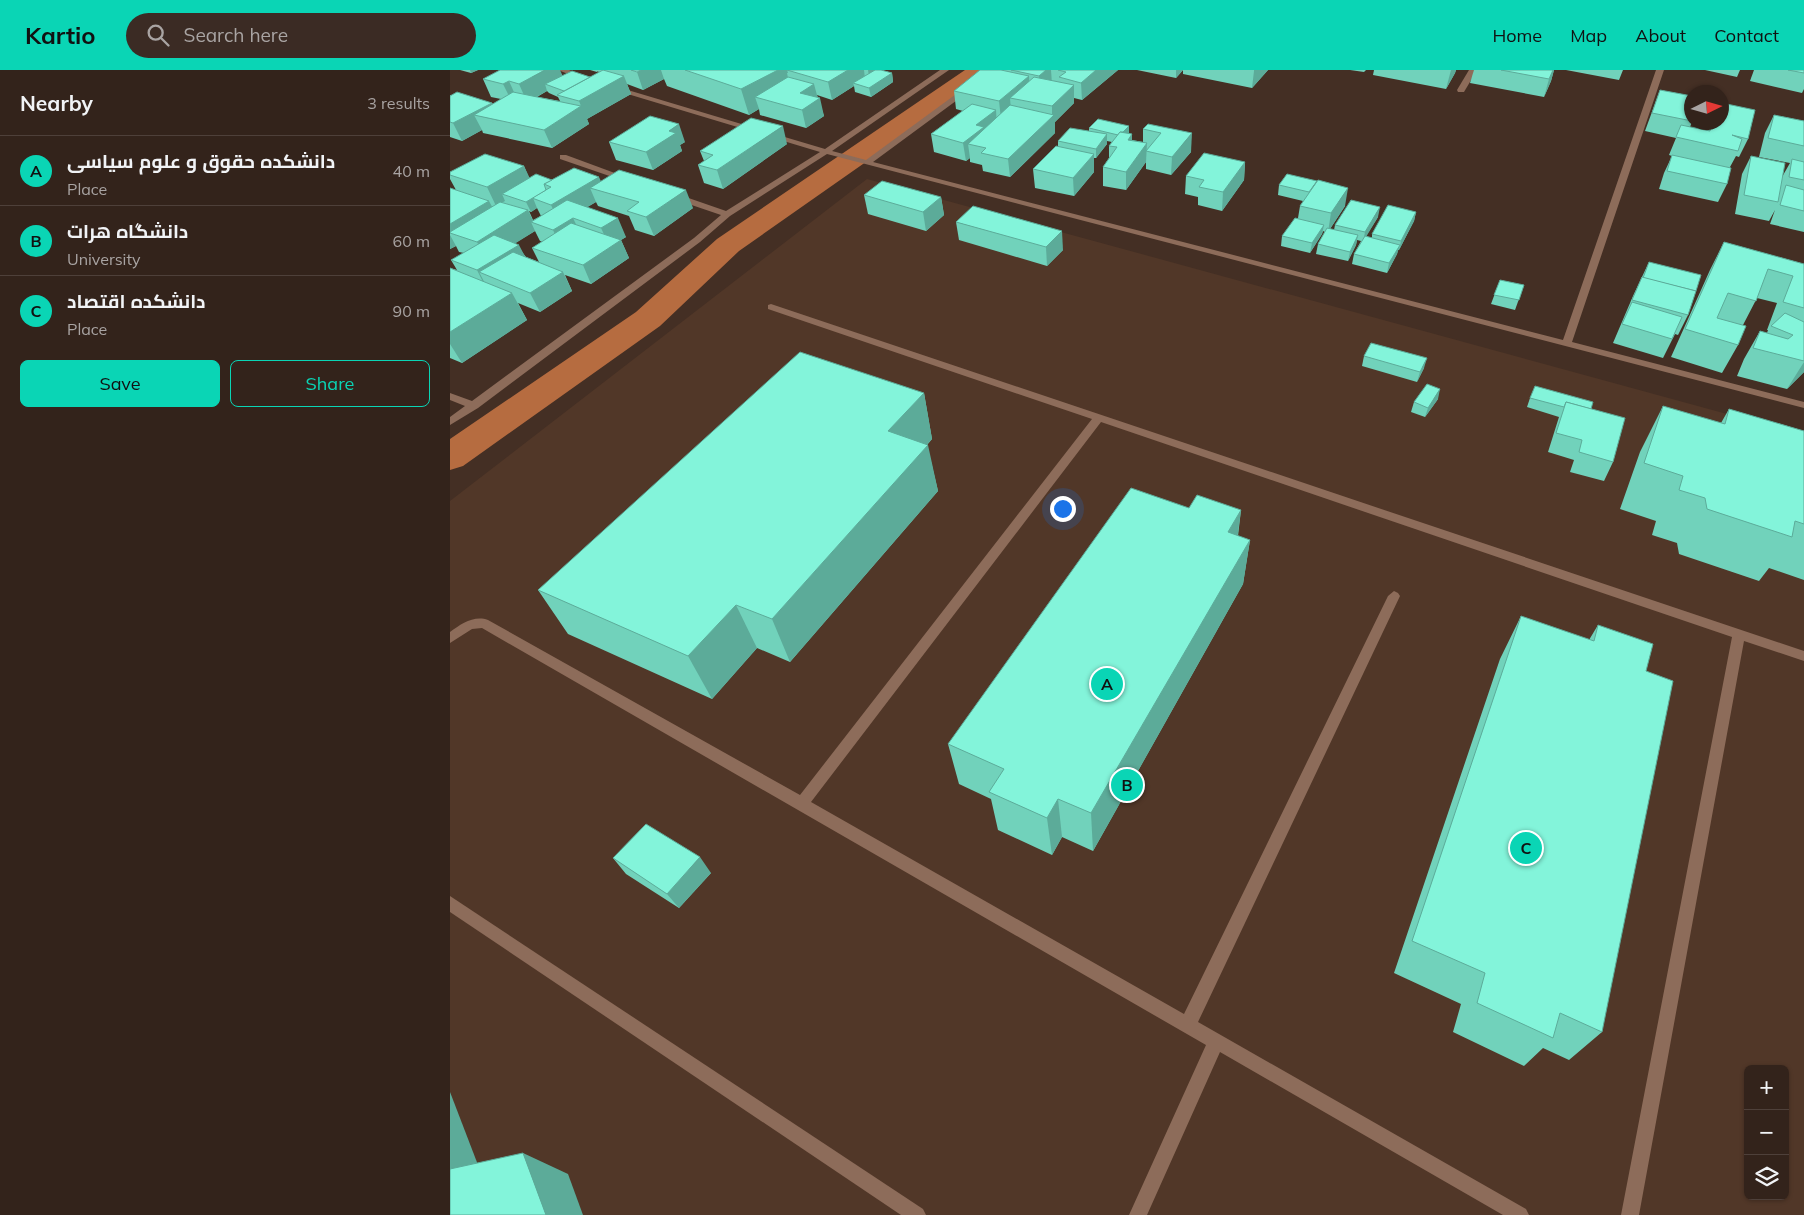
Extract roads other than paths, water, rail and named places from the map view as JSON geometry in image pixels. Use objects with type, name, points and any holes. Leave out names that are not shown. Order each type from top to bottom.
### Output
[{"type":"street","points":[[562,70],[598,82]]},
{"type":"street","points":[[450,422],[697,240],[726,214],[827,151],[945,70]]},
{"type":"street","points":[[868,162],[994,70]]},
{"type":"street","points":[[1461,90],[1473,70]]},
{"type":"street","points":[[1566,344],[1660,70]]},
{"type":"street","points":[[607,85],[837,155],[1566,344],[1802,402]]},
{"type":"street","points":[[563,157],[636,182]]},
{"type":"street","points":[[663,192],[726,214]]},
{"type":"street","points":[[771,307],[1804,656]]},
{"type":"street","points":[[450,396],[474,406]]},
{"type":"street","points":[[803,802],[1099,418]]},
{"type":"street","points":[[1187,1026],[1394,596]]},
{"type":"street","points":[[450,638],[469,625],[484,623],[803,802],[1187,1026],[1520,1215]]},
{"type":"street","points":[[1630,1215],[1739,634]]},
{"type":"street","points":[[450,903],[917,1215]]},
{"type":"street","points":[[1138,1215],[1216,1042]]},
{"type":"waterway","points":[[450,457],[648,319],[728,245],[981,70]]},
{"type":"place","name":"دانشکده حقوق و علوم سیاسی","points":[[1107,684]]},
{"type":"place","name":"دانشگاه هرات","points":[[1127,785]]},
{"type":"place","name":"دانشکده اقتصاد","points":[[1526,848]]}]
